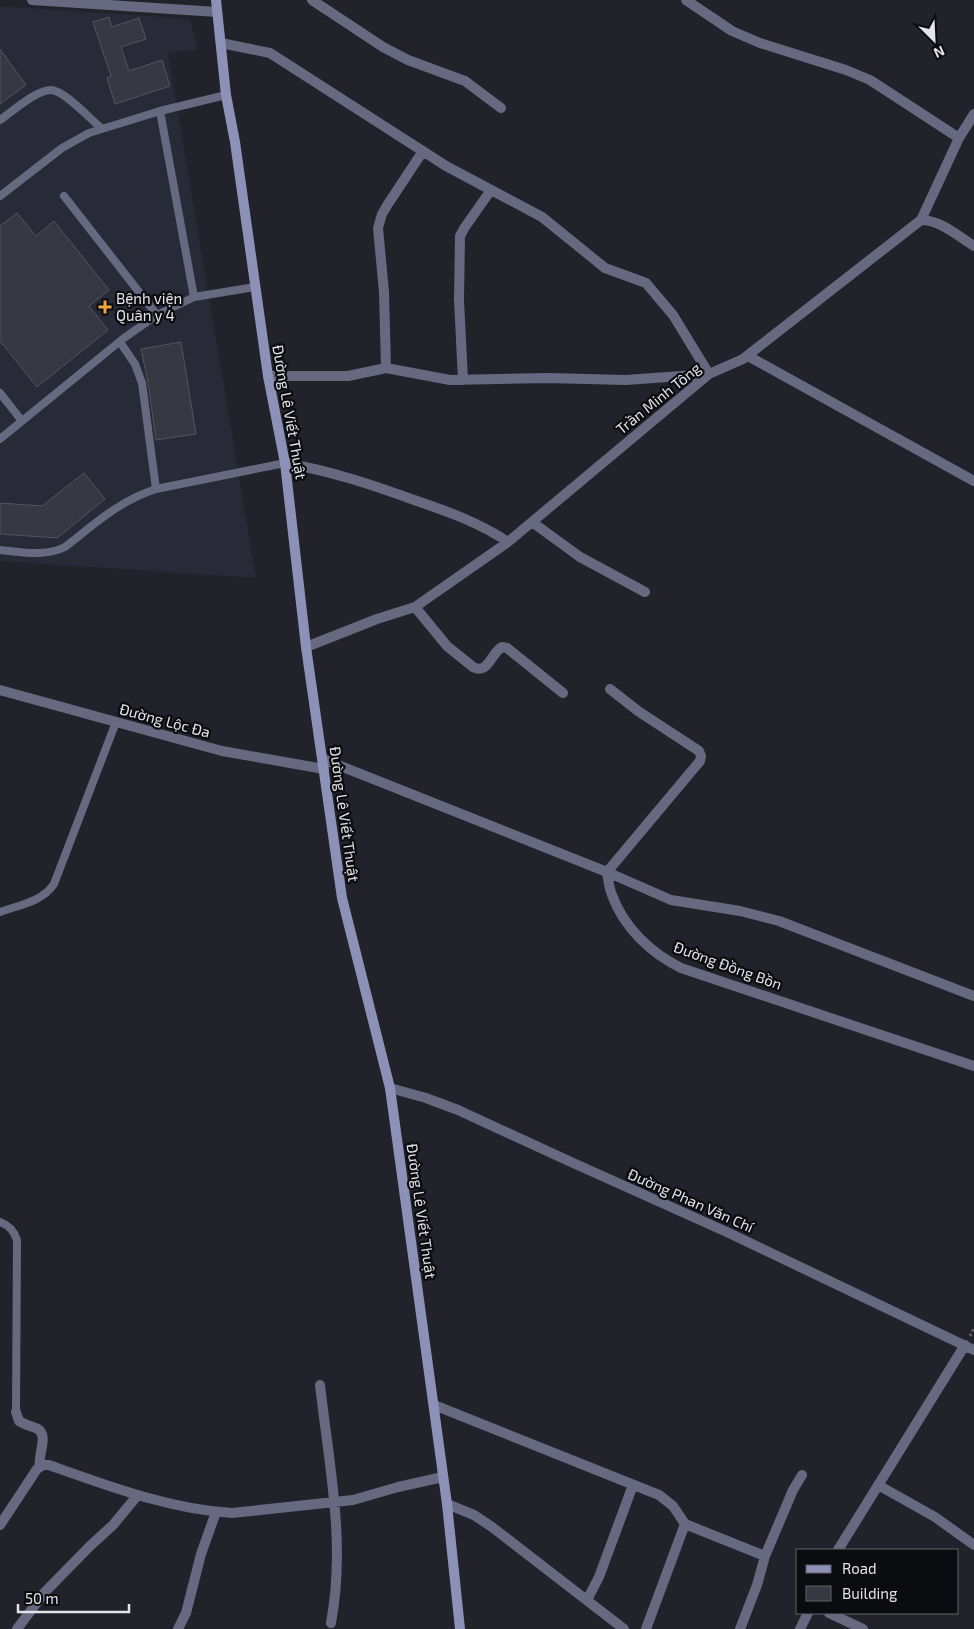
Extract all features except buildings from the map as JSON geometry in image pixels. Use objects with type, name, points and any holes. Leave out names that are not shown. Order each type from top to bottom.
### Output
[{"type":"main road","name":"Đường Lê Viết Thuật","points":[[216,0],[226,95],[268,376],[285,463],[306,647],[342,898],[390,1088],[447,1504],[460,1629]]},
{"type":"street","points":[[32,0],[119,3],[217,12]]},
{"type":"street","points":[[312,0],[390,51],[465,82],[501,108]]},
{"type":"street","points":[[686,0],[732,31],[760,43],[846,70],[870,80],[959,138]]},
{"type":"street","points":[[221,43],[270,53],[446,166],[542,217],[605,268],[646,283],[673,315],[709,374],[626,380],[547,378],[450,380],[386,368],[348,376],[268,376]]},
{"type":"street","name":"Trần Minh Tông","points":[[306,647],[377,619],[415,607],[508,542],[709,374],[748,356],[921,220],[959,138],[974,114]]},
{"type":"street","points":[[386,368],[384,292],[378,228],[382,214],[423,151]]},
{"type":"street","points":[[463,380],[459,300],[460,236],[491,190]]},
{"type":"street","points":[[921,220],[936,223],[974,246]]},
{"type":"street","points":[[748,356],[974,481]]},
{"type":"street","points":[[285,463],[325,470],[364,482],[464,518],[486,528],[508,542]]},
{"type":"street","points":[[532,522],[580,556],[645,592]]},
{"type":"street","points":[[415,607],[447,646],[472,667],[482,669],[498,649],[506,648],[563,693]]},
{"type":"street","points":[[607,872],[700,761],[701,756],[698,751],[638,711],[610,689]]},
{"type":"street","name":"Đường Lộc Đa","points":[[0,690],[222,751],[323,764]]},
{"type":"street","points":[[323,764],[607,872],[671,900],[740,911],[779,921],[974,996]]},
{"type":"street","name":"Đường Đồng Bồn","points":[[607,872],[611,894],[626,922],[649,947],[675,964],[974,1066]]},
{"type":"street","name":"Đường Phan Văn Chí","points":[[390,1088],[426,1098],[458,1110],[729,1232],[970,1348]]},
{"type":"street","points":[[839,1549],[878,1485],[970,1348]]},
{"type":"street","points":[[320,1385],[335,1501],[338,1568],[336,1599],[331,1623]]},
{"type":"street","points":[[434,1405],[665,1498],[674,1506],[685,1524],[765,1556]]},
{"type":"street","points":[[0,1525],[40,1467],[42,1434],[38,1429],[20,1421],[16,1412]]},
{"type":"street","points":[[40,1467],[49,1466],[137,1496],[216,1512],[244,1513],[278,1507],[360,1498],[443,1477]]},
{"type":"street","points":[[740,1629],[757,1585],[765,1556],[802,1475]]},
{"type":"street","points":[[587,1600],[599,1577],[633,1485]]},
{"type":"street","points":[[878,1485],[935,1517],[974,1545]]},
{"type":"street","points":[[17,1629],[44,1593],[90,1546],[113,1526],[137,1496]]},
{"type":"street","points":[[447,1504],[474,1515],[492,1527],[624,1629]]},
{"type":"street","points":[[178,1629],[186,1613],[201,1554],[216,1512]]},
{"type":"street","points":[[646,1629],[685,1524]]},
{"type":"street","points":[[800,1629],[808,1614]]},
{"type":"street","points":[[831,1614],[863,1629]]},
{"type":"lane","points":[[0,120],[37,94],[50,90],[60,92],[101,128]]},
{"type":"lane","points":[[0,196],[62,148],[101,128],[226,95]]},
{"type":"lane","points":[[160,111],[194,297]]},
{"type":"lane","points":[[64,196],[157,315]]},
{"type":"lane","points":[[0,439],[120,342],[157,315],[194,297],[255,286]]},
{"type":"lane","points":[[120,342],[135,364],[142,383],[156,489]]},
{"type":"lane","points":[[0,392],[22,421]]},
{"type":"lane","points":[[0,550],[40,553],[58,551],[66,547],[124,502],[139,494],[285,463]]},
{"type":"lane","points":[[0,912],[42,897],[54,884],[116,722]]},
{"type":"lane","points":[[0,1222],[10,1227],[17,1240],[16,1412]]},
{"type":"shaded area","name":"Bệnh viện Quân y 4","points":[[0,6],[190,19],[198,50],[168,53],[256,578],[0,561]]},
{"type":"place","name":"Bệnh viện Quân y 4","points":[[105,307]]}]
